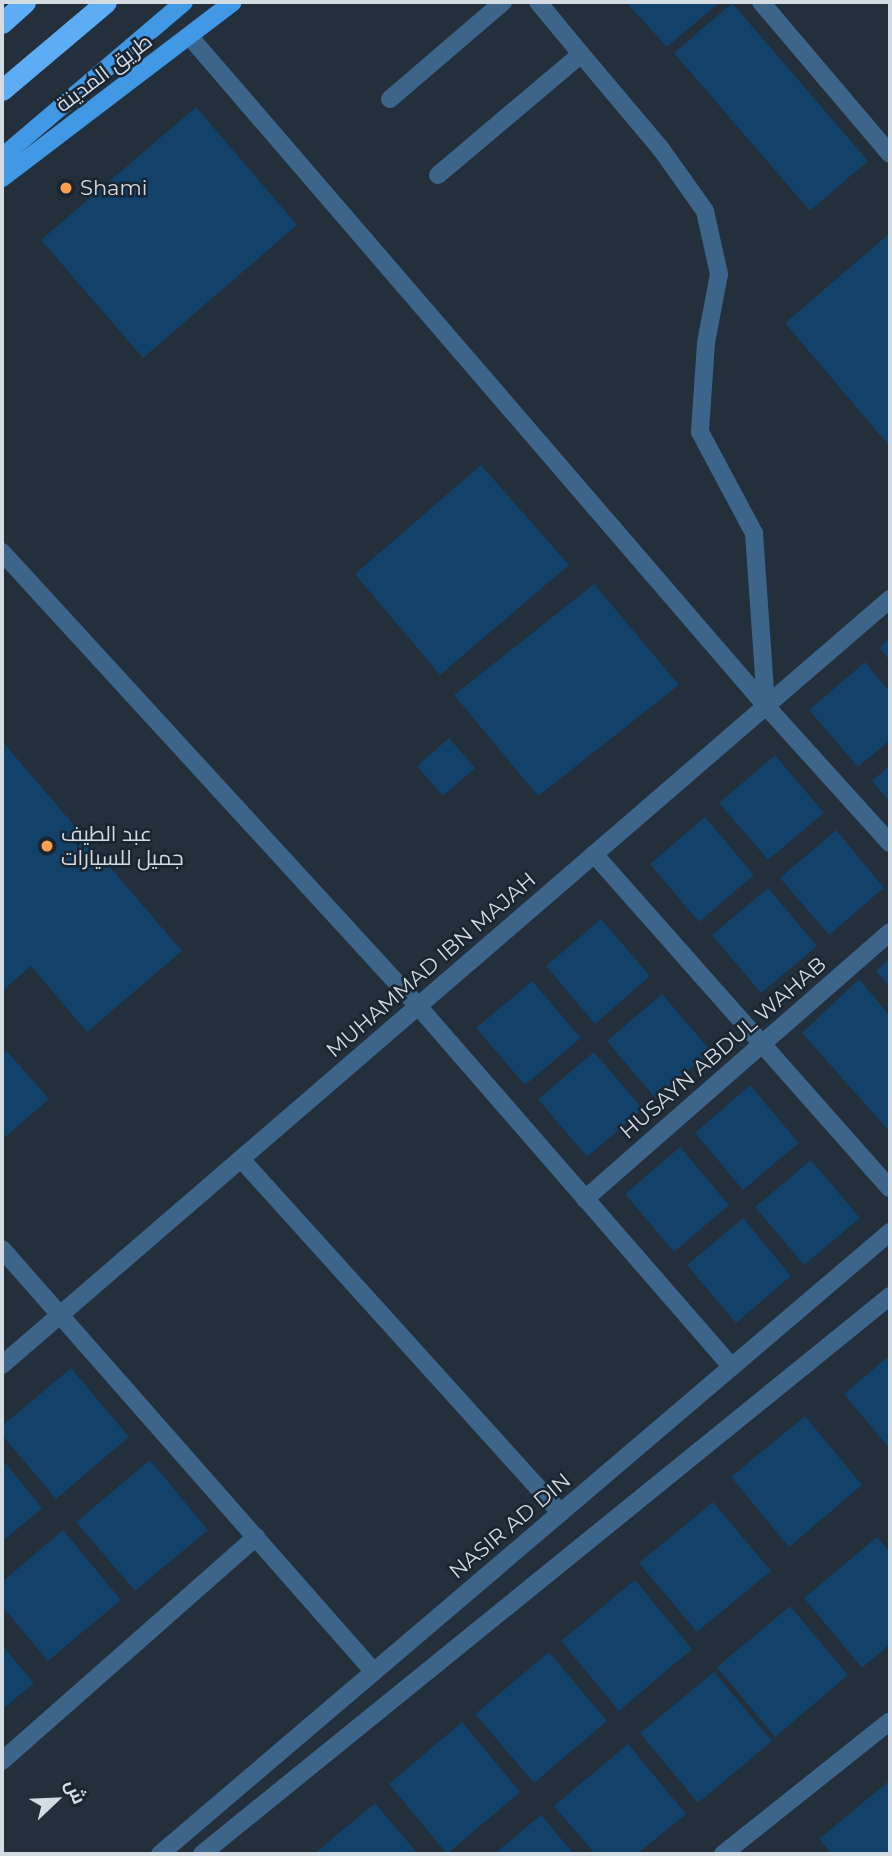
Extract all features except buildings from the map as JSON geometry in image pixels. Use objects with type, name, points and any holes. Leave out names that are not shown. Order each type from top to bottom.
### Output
[{"type":"highway","points":[[2,23],[25,2]]},
{"type":"highway","points":[[2,90],[107,2]]},
{"type":"main road","name":"طريق المدينة","points":[[2,157],[184,2]]},
{"type":"main road","name":"طريق المدينة","points":[[2,178],[233,2]]},
{"type":"street","points":[[390,99],[503,2]]},
{"type":"street","points":[[538,2],[661,149],[705,211],[719,274],[706,343],[701,432],[754,533],[766,706]]},
{"type":"street","points":[[761,2],[890,154]]},
{"type":"street","points":[[190,37],[766,706],[890,843]]},
{"type":"street","points":[[438,176],[580,54]]},
{"type":"street","points":[[2,552],[418,1006],[732,1367]]},
{"type":"street","name":"MUHAMMAD IBN MAJAH","points":[[2,1365],[890,599]]},
{"type":"street","points":[[594,854],[765,1042],[890,1188]]},
{"type":"street","name":"HUSAYN ABDUL WAHAB","points":[[585,1199],[890,932]]},
{"type":"street","points":[[241,1159],[561,1513]]},
{"type":"street","name":"NASIR AD DIN","points":[[160,1854],[889,1236]]},
{"type":"street","points":[[2,1249],[374,1672]]},
{"type":"street","points":[[202,1854],[890,1296]]},
{"type":"street","points":[[2,1762],[256,1537]]},
{"type":"street","points":[[723,1854],[890,1721]]},
{"type":"place","name":"Shami","points":[[66,188]]},
{"type":"place","name":"عبد الطيف جميل للسيارات","points":[[47,846]]}]
